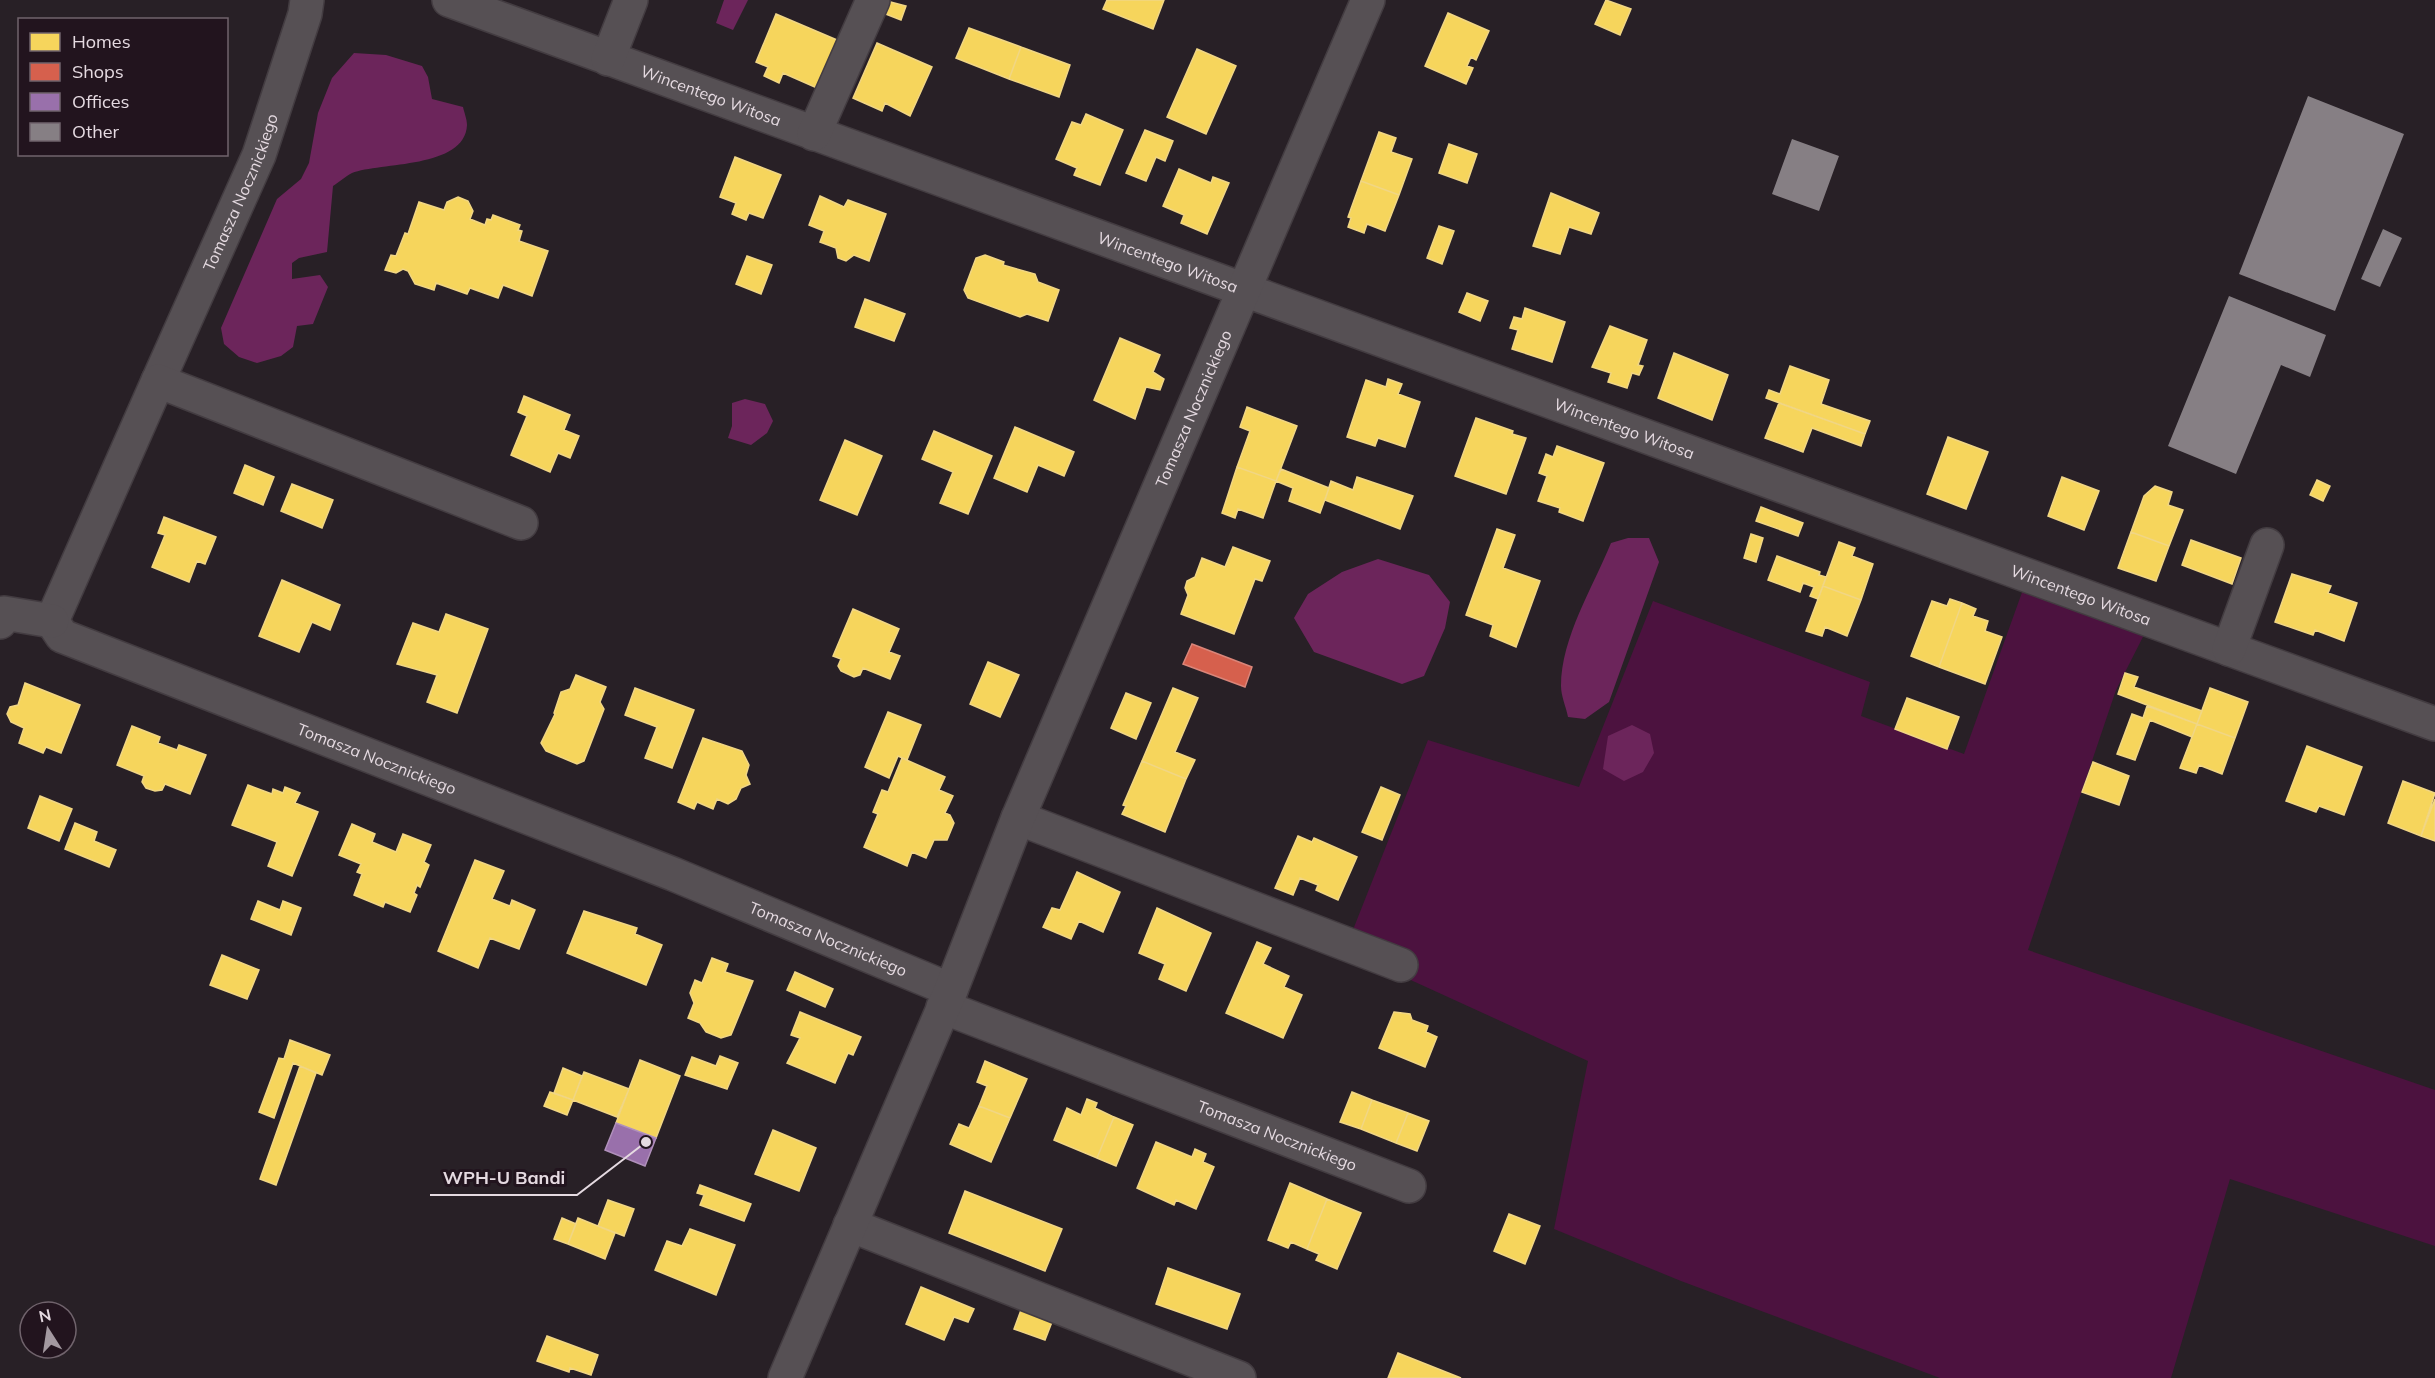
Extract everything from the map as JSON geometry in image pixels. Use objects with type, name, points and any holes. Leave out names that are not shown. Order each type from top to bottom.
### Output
[{"type":"street","name":"Tomasza Nocznickiego","points":[[307,0],[305,14],[259,155],[52,621],[62,636],[673,874],[947,998],[1409,1186]]},
{"type":"street","name":"Wincentego Witosa","points":[[449,0],[2435,724]]},
{"type":"street","points":[[608,59],[632,0]]},
{"type":"street","points":[[814,134],[873,0]]},
{"type":"street","name":"Tomasza Nocznickiego","points":[[785,1378],[947,998],[1018,818],[1368,0]]},
{"type":"street","points":[[158,381],[521,524]]},
{"type":"street","points":[[2229,649],[2267,545]]},
{"type":"street","points":[[0,622],[4,613],[52,621]]},
{"type":"street","points":[[1018,818],[1401,965]]},
{"type":"street","points":[[850,1225],[1239,1378]]},
{"type":"shaded area","points":[[724,0],[748,0],[733,30],[716,23]]},
{"type":"shaded area","points":[[354,53],[386,55],[422,66],[428,77],[432,99],[463,107],[467,125],[463,139],[452,150],[437,157],[352,173],[333,186],[327,252],[299,258],[292,263],[292,279],[320,275],[328,287],[313,324],[297,326],[293,347],[281,356],[257,363],[239,357],[224,344],[221,328],[277,199],[301,179],[309,163],[318,113],[332,78]]},
{"type":"shaded area","points":[[745,399],[765,404],[773,421],[767,433],[751,445],[728,438],[732,426],[732,403]]},
{"type":"shaded area","points":[[1628,538],[1649,538],[1659,562],[1609,702],[1585,719],[1568,717],[1561,686],[1562,668],[1572,631],[1611,543]]},
{"type":"shaded area","points":[[1378,559],[1429,575],[1450,602],[1445,628],[1424,676],[1402,684],[1314,652],[1294,618],[1308,594],[1342,572]]},
{"type":"shaded area","points":[[2025,584],[2150,623],[2116,690],[2028,950],[2435,1090],[2435,1246],[2230,1179],[2171,1378],[1940,1378],[1681,1281],[1554,1229],[1588,1061],[1345,950],[1428,740],[1579,787],[1653,601],[1870,682],[1861,716],[1964,754]]},
{"type":"shaded area","points":[[1632,725],[1650,734],[1654,753],[1643,772],[1624,781],[1603,769],[1608,736]]},
{"type":"building: Homes","points":[[883,0],[906,6],[901,20],[878,11]]},
{"type":"building: Homes","points":[[1107,0],[1164,0],[1153,29],[1103,9]]},
{"type":"building: Homes","points":[[1606,0],[1631,9],[1620,35],[1595,24]]},
{"type":"building: Homes","points":[[1448,13],[1489,31],[1476,60],[1471,57],[1467,66],[1473,68],[1466,84],[1425,66]]},
{"type":"building: Homes","points":[[776,14],[837,40],[817,88],[783,73],[779,83],[764,76],[768,67],[756,62]]},
{"type":"building: Homes","points":[[969,28],[1021,47],[1009,79],[956,58]]},
{"type":"building: Homes","points":[[877,43],[932,67],[910,116],[885,103],[882,111],[853,98]]},
{"type":"building: Homes","points":[[1021,47],[1070,65],[1059,97],[1009,79]]},
{"type":"building: Homes","points":[[1197,49],[1236,66],[1206,134],[1167,117]]},
{"type":"building: Homes","points":[[1086,114],[1123,130],[1100,185],[1074,175],[1077,168],[1056,159],[1072,122],[1081,125]]},
{"type":"building: Homes","points":[[1145,130],[1173,141],[1165,161],[1156,157],[1146,181],[1126,173]]},
{"type":"building: Homes","points":[[1379,132],[1396,138],[1391,152],[1412,159],[1399,195],[1361,181]]},
{"type":"building: Homes","points":[[1449,144],[1477,154],[1467,183],[1439,173]]},
{"type":"building: Homes","points":[[735,157],[781,175],[763,218],[749,213],[746,220],[732,214],[736,203],[720,197]]},
{"type":"building: Homes","points":[[1179,169],[1211,183],[1213,177],[1229,183],[1207,234],[1181,223],[1184,215],[1163,206]]},
{"type":"building: Homes","points":[[1361,181],[1399,195],[1385,231],[1367,224],[1364,233],[1348,227],[1351,218],[1348,217]]},
{"type":"building: Homes","points":[[1551,193],[1599,213],[1591,234],[1569,227],[1560,254],[1533,246]]},
{"type":"building: Homes","points":[[820,196],[844,207],[848,200],[886,214],[869,261],[854,255],[846,261],[838,258],[836,248],[820,242],[824,231],[809,225]]},
{"type":"building: Homes","points":[[458,197],[468,201],[473,211],[470,219],[485,225],[487,219],[491,220],[493,215],[520,225],[518,230],[522,231],[519,241],[548,251],[532,296],[503,285],[498,298],[470,288],[467,294],[436,283],[434,290],[415,284],[408,271],[403,269],[396,273],[385,270],[391,255],[396,256],[405,233],[408,234],[419,202],[444,210],[447,202]]},
{"type":"building: Homes","points":[[1439,226],[1454,231],[1442,264],[1427,258]]},
{"type":"building: Homes","points":[[985,255],[1004,262],[1003,265],[1035,274],[1038,282],[1059,290],[1048,321],[1027,314],[1020,317],[968,298],[964,290],[976,258]]},
{"type":"building: Homes","points":[[747,256],[772,265],[761,294],[736,284]]},
{"type":"building: Homes","points":[[1467,293],[1488,301],[1480,321],[1459,312]]},
{"type":"building: Homes","points":[[865,299],[905,314],[894,341],[855,327]]},
{"type":"building: Homes","points":[[1525,308],[1565,322],[1552,362],[1512,349],[1518,330],[1510,328],[1514,317],[1522,319]]},
{"type":"building: Homes","points":[[1610,326],[1647,340],[1638,365],[1643,366],[1639,375],[1632,373],[1627,388],[1608,382],[1611,373],[1592,367]]},
{"type":"building: Homes","points":[[1120,338],[1160,355],[1153,372],[1164,379],[1160,390],[1146,387],[1135,419],[1094,400]]},
{"type":"building: Homes","points":[[1674,353],[1728,375],[1712,420],[1658,398]]},
{"type":"building: Homes","points":[[1790,366],[1829,380],[1821,404],[1870,421],[1865,434],[1766,398],[1769,390],[1780,394]]},
{"type":"building: Homes","points":[[1388,379],[1402,384],[1398,394],[1420,402],[1405,447],[1378,438],[1375,446],[1347,437],[1366,380],[1386,387]]},
{"type":"building: Homes","points":[[524,396],[570,415],[564,430],[579,436],[570,458],[558,453],[550,472],[511,455],[527,416],[518,412]]},
{"type":"building: Homes","points":[[1779,403],[1865,434],[1861,446],[1812,428],[1803,452],[1765,438]]},
{"type":"building: Homes","points":[[1247,407],[1297,426],[1276,481],[1237,467],[1250,431],[1240,427]]},
{"type":"building: Homes","points":[[1476,418],[1526,438],[1506,494],[1455,476]]},
{"type":"building: Homes","points":[[1015,427],[1074,452],[1064,476],[1038,465],[1027,492],[994,478]]},
{"type":"building: Homes","points":[[934,431],[992,456],[968,514],[940,503],[953,472],[922,459]]},
{"type":"building: Homes","points":[[1948,437],[1988,452],[1966,509],[1927,494]]},
{"type":"building: Homes","points":[[845,440],[882,456],[857,515],[820,500]]},
{"type":"building: Homes","points":[[1557,446],[1604,463],[1583,521],[1559,512],[1560,508],[1538,501],[1547,476],[1539,473],[1546,454],[1553,457]]},
{"type":"building: Homes","points":[[245,465],[274,477],[263,505],[234,493]]},
{"type":"building: Homes","points":[[1237,467],[1276,481],[1263,518],[1238,509],[1235,518],[1222,513]]},
{"type":"building: Homes","points":[[1281,469],[1329,488],[1320,513],[1289,501],[1293,488],[1276,481]]},
{"type":"building: Homes","points":[[1357,477],[1413,496],[1400,529],[1325,500],[1331,481],[1353,490]]},
{"type":"building: Homes","points":[[2062,477],[2099,491],[2084,530],[2048,516]]},
{"type":"building: Homes","points":[[2317,480],[2330,486],[2323,501],[2310,495]]},
{"type":"building: Homes","points":[[292,484],[333,500],[322,528],[281,511]]},
{"type":"building: Homes","points":[[2155,486],[2172,492],[2168,505],[2183,510],[2169,546],[2131,532],[2144,496]]},
{"type":"building: Homes","points":[[1761,507],[1803,523],[1798,536],[1756,521]]},
{"type":"building: Homes","points":[[164,517],[216,537],[205,564],[197,561],[189,582],[152,567],[165,535],[158,533]]},
{"type":"building: Homes","points":[[1497,529],[1515,535],[1503,568],[1540,581],[1516,647],[1490,636],[1493,625],[1466,615]]},
{"type":"building: Homes","points":[[2131,532],[2169,546],[2156,581],[2118,568]]},
{"type":"building: Homes","points":[[1751,534],[1763,538],[1756,562],[1744,558]]},
{"type":"building: Homes","points":[[2191,540],[2241,558],[2232,584],[2182,565]]},
{"type":"building: Homes","points":[[1839,542],[1855,548],[1852,556],[1873,564],[1861,600],[1823,586]]},
{"type":"building: Homes","points":[[1233,547],[1270,561],[1262,581],[1255,579],[1234,634],[1181,614],[1188,595],[1185,588],[1187,581],[1195,577],[1202,558],[1225,567]]},
{"type":"building: Homes","points":[[1777,556],[1820,572],[1819,575],[1826,577],[1818,599],[1810,596],[1814,587],[1803,583],[1800,592],[1768,580]]},
{"type":"building: Homes","points":[[2292,574],[2331,586],[2328,593],[2357,603],[2344,641],[2315,630],[2313,635],[2275,622]]},
{"type":"building: Homes","points":[[282,580],[340,605],[330,630],[312,622],[299,652],[259,636]]},
{"type":"building: Homes","points":[[1823,586],[1861,600],[1847,636],[1825,627],[1822,636],[1806,631]]},
{"type":"building: Homes","points":[[1950,599],[1962,603],[1939,667],[1911,656],[1932,601],[1947,606]]},
{"type":"building: Homes","points":[[1962,603],[1976,609],[1973,616],[1988,621],[1985,631],[2002,637],[1985,684],[1939,667]]},
{"type":"building: Homes","points":[[853,609],[899,629],[889,652],[900,656],[890,679],[863,668],[860,675],[854,677],[841,671],[838,666],[841,659],[833,656]]},
{"type":"building: Homes","points":[[446,614],[488,629],[457,713],[427,702],[437,675],[397,664],[413,623],[439,632]]},
{"type":"building: Homes","points":[[988,662],[1019,675],[1000,717],[970,704]]},
{"type":"building: Homes","points":[[2125,673],[2138,677],[2134,687],[2202,711],[2197,724],[2118,694]]},
{"type":"building: Homes","points":[[576,675],[606,687],[600,702],[604,709],[584,761],[577,764],[546,751],[541,743],[555,714],[561,692],[570,689]]},
{"type":"building: Homes","points":[[25,683],[80,705],[61,753],[46,747],[43,753],[19,743],[24,728],[11,722],[7,714],[10,707],[18,705]]},
{"type":"building: Homes","points":[[635,688],[694,710],[672,768],[645,758],[657,727],[625,715]]},
{"type":"building: Homes","points":[[1173,688],[1198,698],[1175,752],[1195,760],[1186,779],[1142,761]]},
{"type":"building: Homes","points":[[2210,688],[2248,702],[2235,738],[2197,724]]},
{"type":"building: Homes","points":[[1126,693],[1151,703],[1136,739],[1111,728]]},
{"type":"building: Homes","points":[[1907,698],[1959,717],[1947,749],[1895,729]]},
{"type":"building: Homes","points":[[2147,706],[2197,724],[2192,737],[2150,720],[2135,760],[2117,754],[2132,714],[2143,718]]},
{"type":"building: Homes","points":[[888,712],[921,725],[907,760],[898,756],[889,778],[865,767]]},
{"type":"building: Homes","points":[[2197,724],[2235,738],[2222,774],[2199,765],[2196,773],[2180,768]]},
{"type":"building: Homes","points":[[132,726],[160,737],[158,743],[177,750],[179,745],[206,755],[190,794],[165,784],[162,790],[155,791],[146,788],[142,782],[144,776],[117,765]]},
{"type":"building: Homes","points":[[703,738],[742,751],[749,765],[746,775],[750,784],[741,788],[736,799],[728,804],[717,799],[713,809],[697,802],[694,809],[678,802]]},
{"type":"building: Homes","points":[[2307,746],[2362,767],[2344,815],[2319,806],[2316,812],[2286,801]]},
{"type":"building: Homes","points":[[902,758],[945,777],[939,790],[953,796],[945,813],[950,815],[954,823],[947,840],[934,840],[926,858],[912,852],[907,866],[864,847],[878,814],[873,812],[882,790],[888,792]]},
{"type":"building: Homes","points":[[1142,761],[1186,779],[1165,832],[1122,814],[1126,806],[1123,805]]},
{"type":"building: Homes","points":[[2093,762],[2129,776],[2119,805],[2082,792]]},
{"type":"building: Homes","points":[[2403,781],[2435,793],[2421,836],[2388,823]]},
{"type":"building: Homes","points":[[248,785],[272,794],[273,789],[283,793],[285,787],[300,793],[295,803],[318,812],[292,876],[268,866],[277,842],[232,825]]},
{"type":"building: Homes","points":[[1381,787],[1400,795],[1382,840],[1362,832]]},
{"type":"building: Homes","points":[[40,796],[72,809],[59,841],[28,828]]},
{"type":"building: Homes","points":[[2435,799],[2435,841],[2421,836]]},
{"type":"building: Homes","points":[[75,823],[97,832],[94,841],[116,850],[109,867],[65,849]]},
{"type":"building: Homes","points":[[352,824],[375,834],[372,842],[396,852],[403,834],[431,845],[424,862],[429,865],[420,887],[417,885],[414,893],[417,895],[410,912],[385,902],[383,907],[354,895],[362,874],[357,872],[361,864],[339,855]]},
{"type":"building: Homes","points":[[1298,836],[1312,842],[1314,838],[1357,857],[1338,900],[1316,890],[1318,885],[1300,878],[1293,895],[1275,888]]},
{"type":"building: Homes","points":[[475,860],[504,871],[492,899],[510,906],[512,900],[535,910],[519,949],[490,938],[478,968],[438,951]]},
{"type":"building: Homes","points":[[1077,872],[1120,892],[1103,932],[1079,921],[1071,939],[1043,927],[1052,908],[1060,910]]},
{"type":"building: Homes","points":[[258,901],[280,910],[283,901],[301,908],[291,935],[251,919]]},
{"type":"building: Homes","points":[[1157,908],[1211,933],[1186,991],[1159,979],[1165,964],[1139,953]]},
{"type":"building: Homes","points":[[584,911],[637,928],[635,934],[662,945],[646,985],[567,953]]},
{"type":"building: Homes","points":[[1257,942],[1271,948],[1263,964],[1289,976],[1284,987],[1302,995],[1283,1038],[1226,1013]]},
{"type":"building: Homes","points":[[222,955],[259,970],[247,999],[210,985]]},
{"type":"building: Homes","points":[[712,958],[728,964],[725,972],[753,981],[731,1035],[721,1038],[706,1032],[700,1023],[688,1018],[694,1003],[690,993],[695,980],[702,983]]},
{"type":"building: Homes","points":[[795,972],[833,989],[825,1007],[787,990]]},
{"type":"building: Homes","points":[[800,1012],[861,1037],[853,1055],[848,1053],[835,1083],[787,1063],[800,1038],[791,1035]]},
{"type":"building: Homes","points":[[1394,1012],[1410,1014],[1412,1020],[1428,1026],[1426,1032],[1437,1037],[1425,1067],[1379,1048]]},
{"type":"building: Homes","points":[[290,1040],[330,1055],[322,1075],[293,1063],[274,1118],[259,1112],[279,1058],[284,1059]]},
{"type":"building: Homes","points":[[720,1056],[738,1063],[727,1089],[685,1075],[692,1057],[716,1066]]},
{"type":"building: Homes","points":[[640,1060],[680,1076],[656,1138],[616,1123]]},
{"type":"building: Homes","points":[[985,1061],[1027,1079],[1010,1118],[979,1106],[987,1086],[977,1082]]},
{"type":"building: Homes","points":[[300,1066],[316,1073],[276,1185],[260,1179]]},
{"type":"building: Homes","points":[[563,1068],[582,1076],[573,1100],[554,1093]]},
{"type":"building: Homes","points":[[584,1072],[629,1089],[617,1117],[573,1100]]},
{"type":"building: Homes","points":[[550,1092],[573,1100],[567,1115],[544,1106]]},
{"type":"building: Homes","points":[[1352,1092],[1372,1100],[1361,1129],[1340,1122]]},
{"type":"building: Homes","points":[[1087,1099],[1097,1103],[1095,1108],[1114,1117],[1097,1158],[1054,1140],[1067,1108],[1081,1115]]},
{"type":"building: Homes","points":[[1372,1100],[1408,1113],[1396,1143],[1361,1129]]},
{"type":"building: Homes","points":[[979,1106],[1010,1118],[991,1162],[950,1144],[959,1124],[969,1128]]},
{"type":"building: Homes","points":[[1408,1113],[1429,1121],[1417,1151],[1396,1143]]},
{"type":"building: Homes","points":[[1114,1117],[1133,1125],[1116,1166],[1097,1158]]},
{"type":"building: Homes","points":[[773,1130],[816,1148],[799,1191],[755,1174]]},
{"type":"building: Homes","points":[[1156,1142],[1192,1157],[1195,1149],[1206,1154],[1203,1162],[1214,1167],[1196,1209],[1176,1200],[1174,1205],[1137,1188]]},
{"type":"building: Homes","points":[[1290,1183],[1327,1199],[1307,1249],[1291,1242],[1288,1248],[1268,1240]]},
{"type":"building: Homes","points":[[700,1185],[751,1204],[744,1221],[700,1205],[704,1195],[697,1193]]},
{"type":"building: Homes","points":[[965,1191],[1062,1229],[1045,1271],[949,1233]]},
{"type":"building: Homes","points":[[1327,1199],[1361,1213],[1337,1269],[1316,1260],[1319,1254],[1307,1249]]},
{"type":"building: Homes","points":[[608,1200],[634,1209],[624,1236],[598,1226]]},
{"type":"building: Homes","points":[[1509,1214],[1540,1226],[1525,1264],[1494,1251]]},
{"type":"building: Homes","points":[[562,1218],[576,1224],[568,1244],[554,1239]]},
{"type":"building: Homes","points":[[578,1218],[615,1233],[605,1259],[568,1244]]},
{"type":"building: Homes","points":[[690,1229],[735,1245],[716,1295],[655,1270],[667,1241],[682,1246]]},
{"type":"building: Homes","points":[[1168,1268],[1240,1294],[1227,1329],[1156,1304]]},
{"type":"building: Homes","points":[[921,1287],[974,1309],[968,1322],[954,1317],[944,1340],[906,1324]]},
{"type":"building: Homes","points":[[1021,1310],[1052,1322],[1045,1340],[1014,1329]]},
{"type":"building: Homes","points":[[547,1336],[598,1355],[591,1375],[570,1368],[569,1372],[537,1361]]},
{"type":"building: Homes","points":[[1398,1353],[1461,1378],[1388,1378]]},
{"type":"building: Shops","points":[[1192,644],[1252,667],[1245,687],[1183,664]]},
{"type":"building: Offices","points":[[616,1123],[656,1138],[645,1166],[605,1150]]},
{"type":"building: Other","points":[[2308,96],[2404,134],[2335,311],[2239,274]]},
{"type":"building: Other","points":[[1792,139],[1839,156],[1819,211],[1772,194]]},
{"type":"building: Other","points":[[2383,229],[2402,238],[2380,287],[2361,279]]},
{"type":"building: Other","points":[[2229,296],[2326,335],[2310,377],[2281,365],[2236,474],[2168,446]]},
{"type":"place","name":"WPH-U Bandi","points":[[646,1142]]}]
